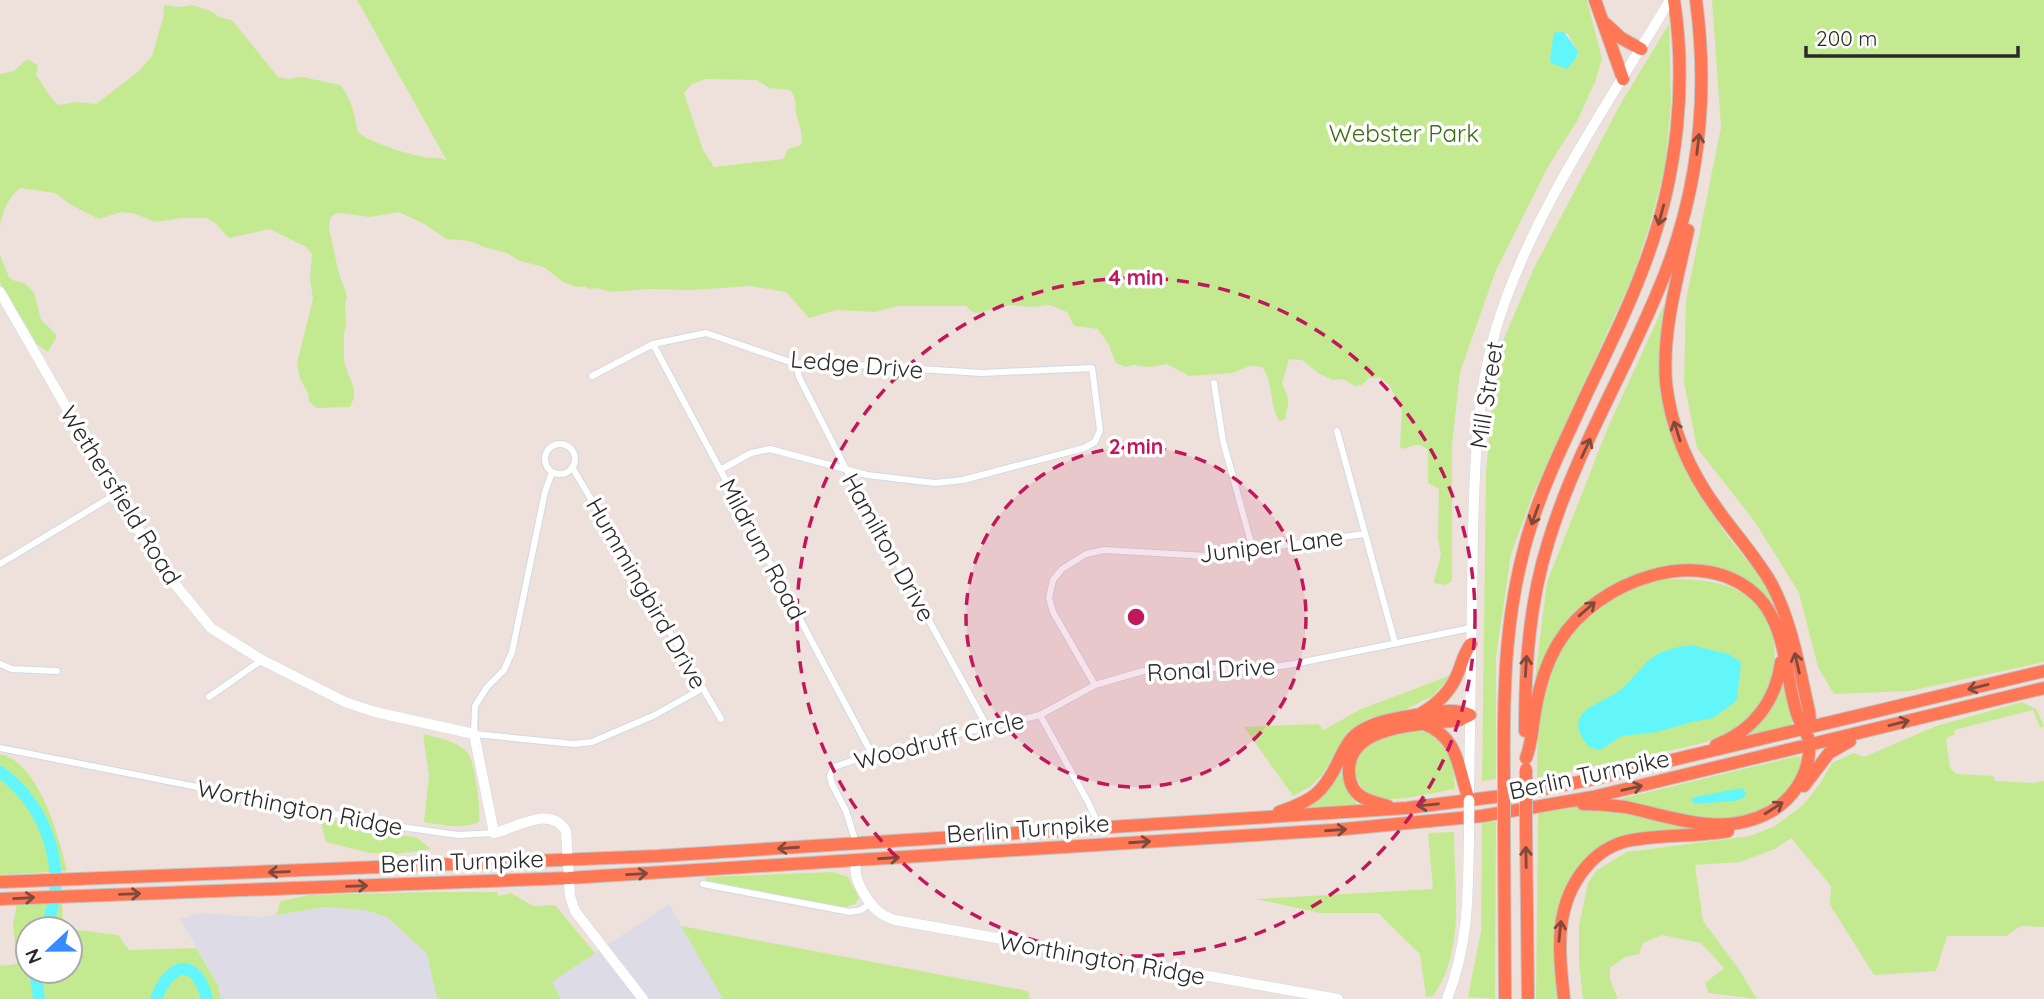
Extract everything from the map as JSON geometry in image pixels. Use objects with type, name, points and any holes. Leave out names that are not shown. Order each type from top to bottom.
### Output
[{"type":"highway","points":[[1595,0],[1623,79]]},
{"type":"highway","points":[[1505,999],[1504,664],[1510,614],[1518,571],[1546,484],[1632,296],[1658,225],[1677,134],[1679,75],[1677,26],[1672,0]]},
{"type":"highway","points":[[1528,999],[1527,650],[1534,599],[1546,549],[1571,481],[1661,283],[1682,225],[1699,137],[1701,46],[1696,0]]},
{"type":"highway","points":[[1601,19],[1621,38],[1641,48]]},
{"type":"highway","points":[[1691,184],[1690,216],[1666,336],[1666,382],[1681,444],[1698,480],[1763,570],[1779,600],[1787,623],[1810,721],[1807,729],[1809,745],[1806,769],[1795,790]]},
{"type":"highway","points":[[1526,764],[1542,681],[1557,645],[1584,611],[1606,594],[1645,577],[1675,572],[1706,573],[1731,579],[1751,591],[1766,606],[1775,624],[1783,652],[1797,717],[1807,729]]},
{"type":"highway","points":[[1398,808],[1368,801],[1358,795],[1350,780],[1351,759],[1357,748],[1373,736],[1421,719],[1450,689],[1458,675],[1462,658],[1471,644]]},
{"type":"highway","points":[[1692,757],[1735,736],[1755,721],[1774,691],[1783,652]]},
{"type":"highway","name":"Berlin Turnpike","points":[[0,882],[568,861],[1398,808],[1541,789],[1692,757],[2044,671]]},
{"type":"highway","name":"Berlin Turnpike","points":[[0,900],[569,878],[1366,828],[1565,803],[2044,688]]},
{"type":"highway","points":[[1266,818],[1303,804],[1317,794],[1329,779],[1346,745],[1360,731],[1377,723],[1421,719],[1459,720],[1470,715]]},
{"type":"highway","points":[[1421,719],[1449,741],[1465,778],[1469,800]]},
{"type":"highway","points":[[1564,999],[1559,953],[1562,915],[1571,889],[1602,852],[1623,842],[1737,828],[1776,809],[1795,790],[1808,783],[1831,751],[1870,730]]},
{"type":"highway","points":[[1565,803],[1617,806],[1707,825],[1750,820]]},
{"type":"main road","name":"Mill Street","points":[[1465,778],[1470,715],[1478,414],[1495,332],[1512,282],[1533,234],[1641,48],[1672,0]]},
{"type":"main road","name":"Wethersfield Road","points":[[0,292],[116,494],[165,572],[211,628],[262,660],[345,702],[374,712],[474,734]]},
{"type":"main road","name":"Hummingbird Drive","points":[[474,734],[494,833]]},
{"type":"main road","points":[[1447,999],[1461,959],[1466,929],[1469,800]]},
{"type":"main road","name":"Worthington Ridge","points":[[494,833],[541,818],[555,820],[566,831],[568,861]]},
{"type":"main road","name":"Worthington Ridge","points":[[856,843],[858,860],[854,870],[857,880],[881,914],[895,920],[1338,999]]},
{"type":"main road","points":[[568,861],[575,911],[643,999]]},
{"type":"street","name":"Ledge Drive","points":[[592,376],[653,344],[706,333],[796,364],[809,362],[982,373],[1092,368],[1100,430],[1095,442],[1084,448],[963,480],[935,484],[847,471]]},
{"type":"street","name":"Mildrum Road","points":[[653,344],[872,754]]},
{"type":"street","name":"Hamilton Drive","points":[[796,364],[799,377],[847,471],[988,728]]},
{"type":"street","points":[[1214,383],[1223,441],[1253,551]]},
{"type":"street","points":[[1337,431],[1395,643]]},
{"type":"street","name":"Hummingbird Drive","points":[[474,734],[475,706],[487,687],[504,670],[512,652],[545,492],[552,471],[545,456],[549,449],[557,445],[565,445],[572,450],[575,459],[572,467],[721,719]]},
{"type":"street","points":[[720,470],[751,453],[770,449],[847,471]]},
{"type":"street","points":[[552,471],[564,473],[572,467]]},
{"type":"street","points":[[0,564],[116,494]]},
{"type":"street","name":"Juniper Lane","points":[[1095,685],[1053,612],[1049,598],[1053,580],[1062,569],[1086,554],[1104,550],[1207,556],[1364,534]]},
{"type":"street","name":"Ronal Drive","points":[[1040,715],[1095,685],[1143,671],[1193,666],[1246,671],[1294,664],[1471,628]]},
{"type":"street","points":[[209,697],[262,660]]},
{"type":"street","points":[[0,664],[12,669],[57,671]]},
{"type":"street","points":[[474,734],[575,744],[592,742],[655,715],[703,688]]},
{"type":"street","name":"Woodruff Circle","points":[[856,843],[846,811],[832,784],[830,776],[834,767],[872,754],[1040,715],[1100,828]]},
{"type":"street","name":"Worthington Ridge","points":[[0,748],[395,826],[458,835],[494,833]]},
{"type":"street","points":[[703,884],[850,912],[861,910],[871,903]]},
{"type":"shaded area","points":[[669,904],[723,999],[561,999],[551,982]]},
{"type":"shaded area","points":[[324,907],[365,910],[387,917],[427,954],[437,999],[221,999],[218,985],[180,919],[200,913],[261,917]]},
{"type":"green space","name":"Webster Park","points":[[357,0],[1587,0],[1602,59],[1595,82],[1577,121],[1549,165],[1496,270],[1460,372],[1452,445],[1452,581],[1446,585],[1434,583],[1441,555],[1438,538],[1439,489],[1428,483],[1428,450],[1420,445],[1405,449],[1400,447],[1402,410],[1389,385],[1380,377],[1369,378],[1362,385],[1355,386],[1343,379],[1333,380],[1318,373],[1302,360],[1289,359],[1282,384],[1288,404],[1285,419],[1280,421],[1262,367],[1250,366],[1232,373],[1189,376],[1167,364],[1125,367],[1116,363],[1109,345],[1098,329],[1074,326],[1067,312],[1050,305],[1011,305],[978,313],[966,306],[898,306],[875,312],[837,310],[809,318],[786,292],[750,286],[611,292],[585,286],[577,287],[563,282],[544,267],[520,261],[507,253],[470,241],[446,239],[426,225],[399,212],[370,217],[338,213],[330,219],[329,228],[339,274],[347,296],[344,362],[354,389],[354,398],[350,407],[317,408],[309,402],[297,363],[313,299],[310,279],[312,254],[306,247],[270,229],[229,238],[215,223],[206,218],[155,222],[136,214],[121,212],[99,219],[71,205],[55,193],[20,188],[6,206],[0,227],[0,74],[14,71],[27,59],[38,65],[36,75],[59,105],[77,102],[96,104],[139,71],[152,56],[164,5],[192,5],[232,20],[278,77],[302,77],[340,85],[352,106],[357,131],[362,135],[403,152],[447,161]],"holes":[[[1567,33],[1578,51],[1550,58],[1552,48]],[[706,79],[757,80],[769,88],[790,90],[795,100],[801,145],[788,149],[783,159],[714,167],[703,150],[684,93],[692,84]]]},
{"type":"green space","points":[[1712,0],[2044,0],[2044,662],[1909,691],[1834,694],[1818,667],[1799,593],[1755,522],[1697,448],[1684,382],[1686,301],[1721,127]]},
{"type":"green space","points":[[1669,24],[1671,103],[1665,166],[1633,276],[1534,492],[1511,554],[1496,657],[1496,779],[1482,781],[1486,473],[1493,388],[1503,341],[1534,268],[1621,103]]},
{"type":"green space","points":[[0,255],[9,277],[24,283],[34,292],[41,320],[56,334],[48,352],[37,344],[0,283]]},
{"type":"green space","points":[[1671,290],[1660,350],[1660,389],[1668,427],[1693,484],[1728,537],[1765,582],[1774,607],[1747,580],[1718,570],[1693,566],[1643,572],[1620,581],[1578,610],[1557,634],[1539,677],[1535,679],[1547,582],[1609,425]]},
{"type":"green space","points":[[1664,579],[1696,580],[1728,586],[1747,596],[1760,608],[1769,622],[1774,656],[1767,692],[1759,707],[1742,724],[1703,743],[1537,778],[1544,693],[1554,662],[1564,644],[1576,628],[1608,602],[1626,591]]},
{"type":"green space","points":[[1451,675],[1433,696],[1404,710],[1369,718],[1348,731],[1322,775],[1310,787],[1293,796],[1244,727],[1318,724],[1324,730],[1359,710]]},
{"type":"green space","points":[[1783,685],[1791,725],[1741,739]]},
{"type":"green space","points":[[2022,702],[2036,709],[2044,726],[2040,728],[2033,710],[1954,730],[1955,735],[1946,740],[1950,768],[1957,774],[1993,776],[1995,781],[2044,781],[2044,927],[2021,926],[2006,936],[1947,936],[1936,971],[1874,975],[1830,905],[1831,886],[1791,838],[1775,849],[1740,862],[1695,865],[1703,921],[1757,999],[1709,993],[1705,983],[1724,968],[1701,943],[1662,935],[1643,943],[1639,954],[1625,957],[1610,968],[1610,979],[1618,999],[1583,999],[1579,925],[1588,883],[1597,870],[1627,852],[1750,836],[1775,826],[1803,805],[1832,763],[1854,753],[1864,757],[1936,726]]},
{"type":"green space","points":[[1424,729],[1441,740],[1450,753],[1455,789],[1392,799],[1375,797],[1368,793],[1358,781],[1356,773],[1355,765],[1361,750],[1379,738]]},
{"type":"green space","points":[[423,734],[454,743],[469,755],[477,788],[479,822],[458,826],[424,822],[429,776]]},
{"type":"green space","points":[[0,754],[14,760],[36,786],[53,821],[67,871],[0,875]]},
{"type":"green space","points":[[1797,756],[1803,758],[1802,763],[1799,774],[1790,787],[1764,807],[1744,815],[1723,818],[1680,815],[1616,800]]},
{"type":"green space","points":[[1341,765],[1345,766],[1353,798],[1358,805],[1308,810],[1304,808]]},
{"type":"green space","points":[[1575,808],[1606,810],[1699,828],[1620,838],[1570,885],[1561,999],[1536,999],[1538,812]]},
{"type":"green space","points":[[320,817],[417,838],[431,849],[396,854],[370,853],[326,842]]},
{"type":"green space","points":[[1482,822],[1496,822],[1495,999],[1468,997],[1481,931]]},
{"type":"green space","points":[[1454,832],[1454,938],[1450,959],[1433,996],[1426,997],[1420,954],[1378,913],[1320,913],[1256,899],[1433,889],[1428,833]]},
{"type":"green space","points":[[833,872],[848,877],[859,898],[855,904],[845,907],[707,883],[705,877]]},
{"type":"green space","points":[[497,892],[498,896],[511,893],[533,906],[555,905],[595,953],[552,982],[561,999],[437,999],[427,954],[387,917],[365,910],[324,907],[276,915],[281,901],[309,895]]},
{"type":"green space","points":[[17,903],[62,903],[62,915],[15,915]]},
{"type":"green space","points":[[681,926],[1028,991],[1030,999],[723,999]]},
{"type":"green space","points":[[84,931],[118,935],[129,950],[196,948],[218,985],[221,999],[0,999],[0,966],[14,964],[14,985],[84,985]]},
{"type":"water","points":[[1563,31],[1578,51],[1567,69],[1551,63],[1550,58],[1554,33]]},
{"type":"water","points":[[1690,645],[1728,654],[1741,662],[1737,699],[1734,703],[1713,718],[1657,732],[1622,736],[1600,750],[1589,747],[1578,725],[1586,710],[1622,689],[1653,657]]},
{"type":"water","points":[[1742,788],[1747,793],[1735,801],[1695,804],[1691,800],[1694,797]]},
{"type":"waterway","points":[[0,772],[17,786],[31,803],[50,843],[55,886],[50,915]]},
{"type":"waterway","points":[[156,999],[168,977],[183,969],[190,970],[196,976],[207,999]]},
{"type":"waterway","points":[[37,985],[39,999]]}]
